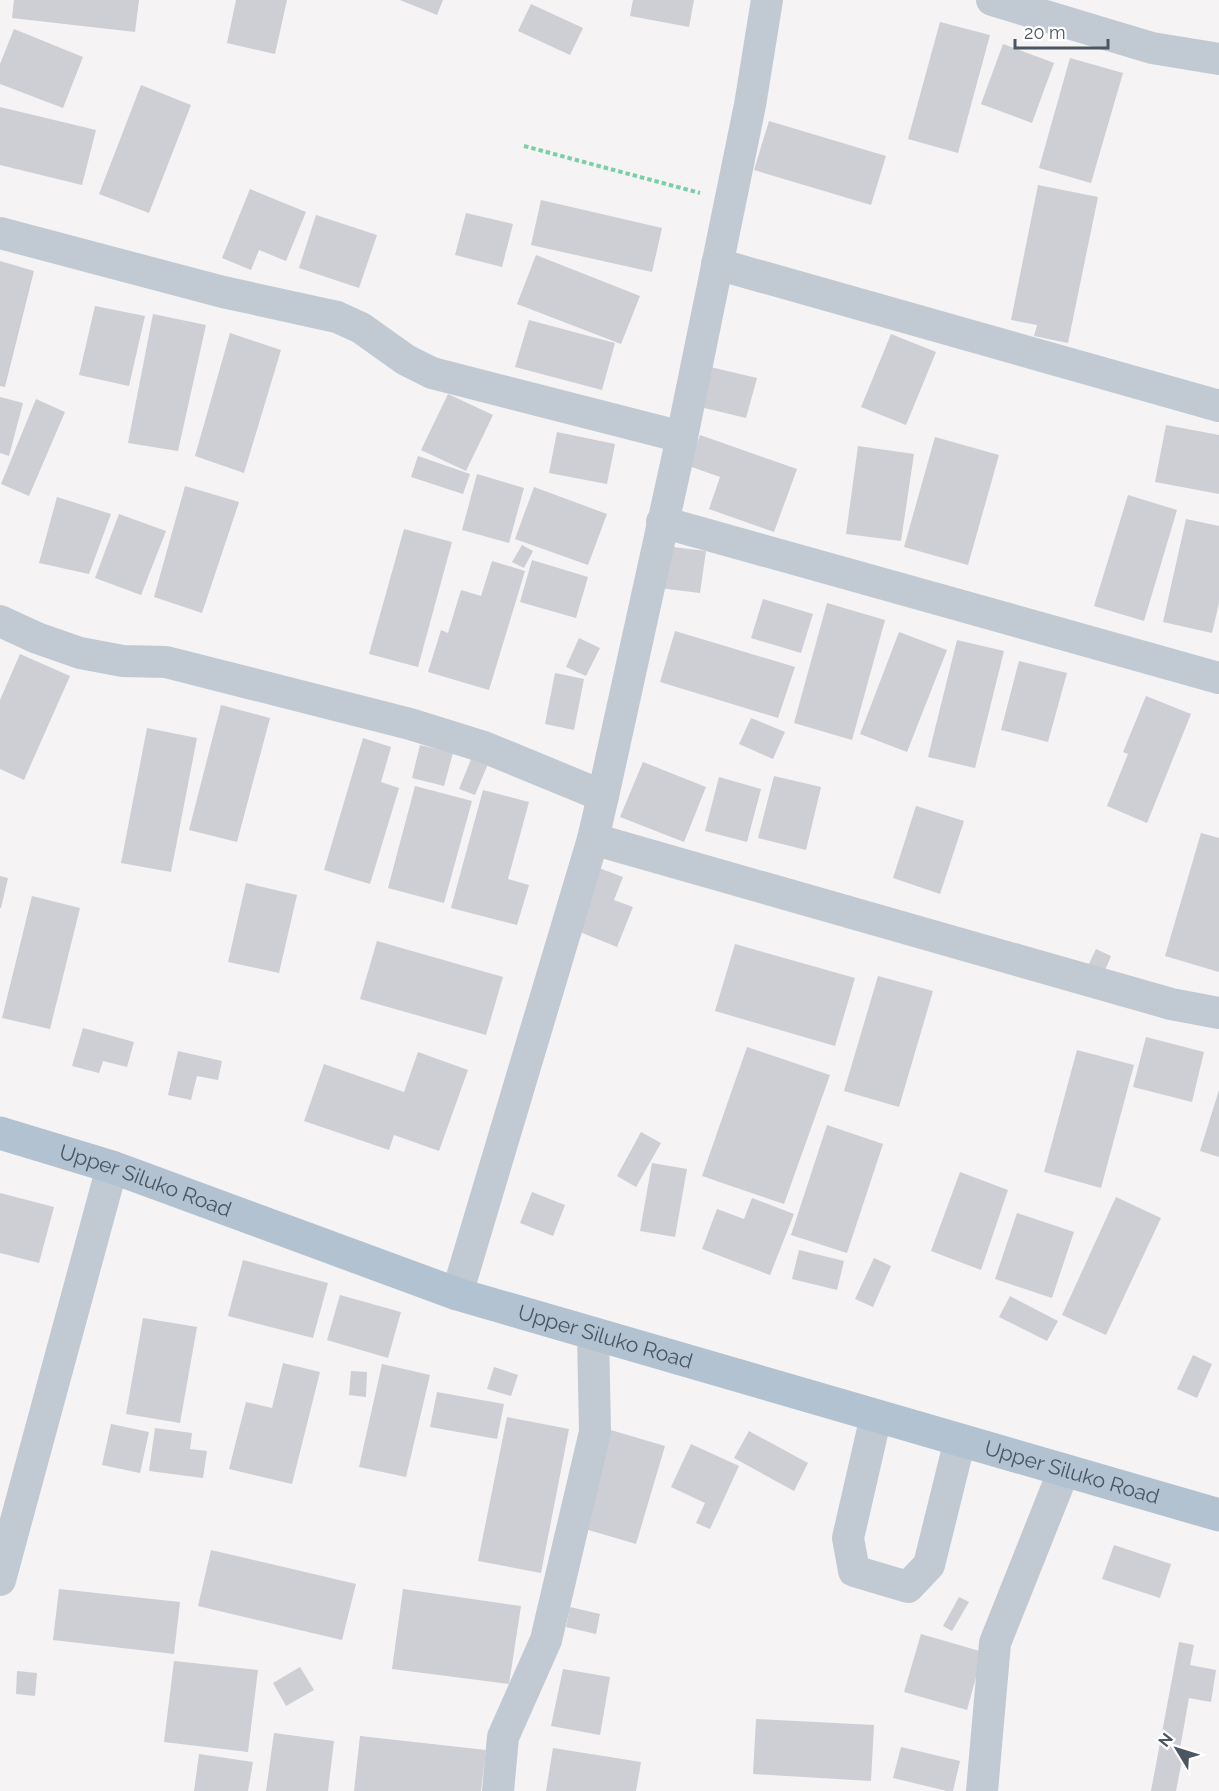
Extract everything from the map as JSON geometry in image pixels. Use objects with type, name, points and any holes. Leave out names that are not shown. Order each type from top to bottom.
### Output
[{"type":"main road","name":"Upper Siluko Road","points":[[0,1133],[112,1167],[457,1294],[1219,1515]]},
{"type":"street","points":[[457,1294],[593,839],[682,437],[750,105],[767,0]]},
{"type":"street","points":[[992,0],[1152,48],[1219,59]]},
{"type":"street","points":[[0,233],[223,292],[337,316],[361,328],[406,360],[432,373],[682,437]]},
{"type":"street","points":[[717,264],[1219,406]]},
{"type":"street","points":[[662,522],[1219,678]]},
{"type":"street","points":[[0,621],[37,638],[80,653],[123,661],[166,662],[410,724],[484,747],[603,796]]},
{"type":"street","points":[[593,839],[1171,1004],[1219,1013]]},
{"type":"street","points":[[0,1580],[112,1167]]},
{"type":"street","points":[[498,1791],[503,1737],[546,1640],[595,1432],[593,1334]]},
{"type":"street","points":[[876,1416],[848,1538],[854,1571],[908,1587],[929,1565],[960,1440]]},
{"type":"street","points":[[982,1791],[995,1643],[1064,1470]]},
{"type":"path","points":[[524,146],[730,201]]},
{"type":"building","points":[[14,0],[139,0],[135,32],[12,18]]},
{"type":"building","points":[[236,0],[287,0],[275,54],[227,43]]},
{"type":"building","points":[[400,0],[443,0],[437,15]]},
{"type":"building","points":[[633,0],[694,0],[689,27],[630,16]]},
{"type":"building","points":[[531,4],[583,28],[570,55],[518,31]]},
{"type":"building","points":[[940,22],[990,35],[958,153],[908,139]]},
{"type":"building","points":[[14,29],[83,57],[63,108],[0,84],[0,64]]},
{"type":"building","points":[[1003,44],[1054,63],[1032,123],[981,104]]},
{"type":"building","points":[[1070,58],[1123,73],[1091,183],[1039,168]]},
{"type":"building","points":[[141,85],[191,105],[149,213],[99,194]]},
{"type":"building","points":[[0,107],[96,130],[82,185],[0,165]]},
{"type":"building","points":[[769,121],[886,156],[871,205],[754,170]]},
{"type":"building","points":[[1038,185],[1098,197],[1068,343],[1034,336],[1037,325],[1011,320]]},
{"type":"building","points":[[250,189],[306,212],[286,261],[259,250],[251,270],[222,258]]},
{"type":"building","points":[[541,200],[662,228],[652,272],[531,245]]},
{"type":"building","points":[[466,213],[513,224],[502,267],[455,255]]},
{"type":"building","points":[[316,215],[377,235],[359,288],[299,268]]},
{"type":"building","points":[[536,255],[640,296],[621,344],[517,304]]},
{"type":"building","points":[[0,261],[34,271],[5,387],[0,386]]},
{"type":"building","points":[[95,306],[145,316],[129,386],[79,375]]},
{"type":"building","points":[[153,314],[206,325],[178,451],[128,443]]},
{"type":"building","points":[[529,320],[615,343],[602,390],[515,367]]},
{"type":"building","points":[[230,333],[281,350],[244,473],[195,456]]},
{"type":"building","points":[[891,334],[936,352],[906,425],[861,407]]},
{"type":"building","points":[[706,366],[757,378],[746,418],[696,406]]},
{"type":"building","points":[[448,394],[493,415],[466,471],[421,450]]},
{"type":"building","points":[[0,397],[23,403],[9,456],[0,453]]},
{"type":"building","points":[[36,399],[65,412],[29,496],[1,484]]},
{"type":"building","points":[[1166,425],[1219,435],[1219,494],[1155,482]]},
{"type":"building","points":[[557,432],[615,444],[607,484],[549,473]]},
{"type":"building","points":[[700,435],[797,469],[774,532],[709,509],[720,477],[689,466]]},
{"type":"building","points":[[935,437],[999,455],[968,565],[904,547]]},
{"type":"building","points":[[858,446],[914,454],[901,541],[846,534]]},
{"type":"building","points":[[418,456],[470,474],[463,494],[411,477]]},
{"type":"building","points":[[477,474],[524,488],[509,543],[462,530]]},
{"type":"building","points":[[185,486],[239,502],[202,613],[154,597]]},
{"type":"building","points":[[534,487],[607,514],[588,565],[515,539]]},
{"type":"building","points":[[1128,495],[1177,510],[1144,621],[1094,606]]},
{"type":"building","points":[[57,497],[111,514],[89,574],[39,563]]},
{"type":"building","points":[[119,514],[166,531],[141,595],[95,578]]},
{"type":"building","points":[[1186,519],[1219,526],[1219,603],[1212,633],[1163,622]]},
{"type":"building","points":[[404,529],[452,542],[418,667],[369,654]]},
{"type":"building","points":[[522,545],[533,551],[524,568],[512,562]]},
{"type":"building","points":[[665,546],[706,551],[700,593],[659,588]]},
{"type":"building","points":[[532,560],[588,577],[576,618],[520,602]]},
{"type":"building","points":[[492,561],[525,571],[489,690],[428,672],[441,630],[448,633],[461,590],[481,596]]},
{"type":"building","points":[[763,599],[813,614],[801,653],[751,638]]},
{"type":"building","points":[[827,603],[885,620],[852,740],[794,723]]},
{"type":"building","points":[[675,631],[795,667],[778,718],[660,682]]},
{"type":"building","points":[[899,632],[947,650],[907,752],[860,734]]},
{"type":"building","points":[[579,638],[600,648],[586,676],[566,667]]},
{"type":"building","points":[[957,640],[1004,651],[975,768],[928,757]]},
{"type":"building","points":[[20,654],[70,676],[24,780],[0,769],[0,700]]},
{"type":"building","points":[[1019,661],[1067,673],[1048,742],[1001,730]]},
{"type":"building","points":[[555,673],[584,679],[574,730],[545,724]]},
{"type":"building","points":[[1146,696],[1191,714],[1147,823],[1107,806],[1128,754],[1123,752]]},
{"type":"building","points":[[221,705],[270,718],[237,842],[189,830]]},
{"type":"building","points":[[751,718],[785,732],[773,759],[739,744]]},
{"type":"building","points":[[147,728],[197,738],[171,872],[121,863]]},
{"type":"building","points":[[363,738],[391,747],[381,782],[399,788],[370,884],[324,870]]},
{"type":"building","points":[[420,745],[453,753],[444,786],[412,778]]},
{"type":"building","points":[[474,752],[490,759],[475,795],[459,789]]},
{"type":"building","points":[[643,762],[706,787],[684,842],[620,817]]},
{"type":"building","points":[[774,776],[821,787],[806,850],[758,838]]},
{"type":"building","points":[[719,777],[761,789],[747,842],[705,831]]},
{"type":"building","points":[[415,786],[472,801],[444,903],[388,888]]},
{"type":"building","points":[[483,790],[529,802],[508,879],[529,885],[517,925],[451,908]]},
{"type":"building","points":[[916,806],[964,821],[940,894],[893,878]]},
{"type":"building","points":[[1201,833],[1219,838],[1219,972],[1165,956]]},
{"type":"building","points":[[599,868],[623,877],[614,900],[633,907],[617,947],[575,930]]},
{"type":"building","points":[[0,876],[8,878],[1,908],[0,908]]},
{"type":"building","points":[[246,883],[297,895],[279,973],[228,962]]},
{"type":"building","points":[[32,896],[80,908],[50,1029],[2,1018]]},
{"type":"building","points":[[377,941],[503,977],[486,1035],[360,999]]},
{"type":"building","points":[[735,944],[855,978],[835,1046],[715,1011]]},
{"type":"building","points":[[1096,949],[1111,956],[1103,975],[1087,968]]},
{"type":"building","points":[[878,976],[933,991],[899,1107],[844,1091]]},
{"type":"building","points":[[83,1028],[134,1042],[127,1067],[103,1061],[99,1073],[72,1066]]},
{"type":"building","points":[[1146,1037],[1204,1052],[1192,1102],[1133,1087]]},
{"type":"building","points":[[747,1047],[830,1075],[784,1204],[702,1176]]},
{"type":"building","points":[[1077,1050],[1134,1065],[1101,1188],[1044,1172]]},
{"type":"building","points":[[178,1051],[222,1061],[218,1080],[197,1076],[191,1100],[168,1095]]},
{"type":"building","points":[[418,1052],[468,1070],[439,1151],[394,1135],[389,1150],[304,1121],[324,1064],[404,1092]]},
{"type":"building","points":[[1219,1090],[1219,1157],[1200,1151]]},
{"type":"building","points":[[827,1125],[883,1144],[847,1253],[791,1235]]},
{"type":"building","points":[[641,1132],[661,1143],[636,1187],[617,1176]]},
{"type":"building","points":[[652,1163],[687,1169],[675,1237],[640,1231]]},
{"type":"building","points":[[960,1172],[1008,1190],[981,1270],[931,1251]]},
{"type":"building","points":[[532,1192],[565,1205],[553,1236],[520,1223]]},
{"type":"building","points":[[0,1193],[54,1207],[39,1263],[0,1253]]},
{"type":"building","points":[[1116,1197],[1161,1218],[1106,1335],[1062,1315]]},
{"type":"building","points":[[752,1198],[794,1214],[770,1275],[702,1249],[717,1209],[744,1219]]},
{"type":"building","points":[[1017,1213],[1074,1232],[1052,1298],[995,1279]]},
{"type":"building","points":[[799,1250],[844,1261],[837,1290],[792,1279]]},
{"type":"building","points":[[874,1258],[891,1266],[873,1307],[855,1299]]},
{"type":"building","points":[[243,1260],[328,1283],[313,1338],[228,1316]]},
{"type":"building","points":[[340,1295],[401,1312],[388,1358],[327,1340]]},
{"type":"building","points":[[1010,1296],[1058,1321],[1047,1341],[999,1317]]},
{"type":"building","points":[[143,1318],[197,1327],[180,1423],[126,1414]]},
{"type":"building","points":[[1193,1355],[1212,1364],[1197,1398],[1177,1389]]},
{"type":"building","points":[[283,1363],[320,1372],[292,1484],[229,1469],[246,1402],[272,1408]]},
{"type":"building","points":[[382,1364],[430,1375],[406,1477],[359,1467]]},
{"type":"building","points":[[494,1367],[518,1375],[511,1396],[487,1389]]},
{"type":"building","points":[[351,1371],[367,1372],[366,1397],[349,1395]]},
{"type":"building","points":[[437,1392],[504,1404],[497,1439],[430,1427]]},
{"type":"building","points":[[507,1417],[569,1429],[541,1573],[478,1561]]},
{"type":"building","points":[[111,1424],[149,1432],[140,1473],[102,1465]]},
{"type":"building","points":[[155,1428],[192,1433],[190,1449],[207,1451],[203,1478],[149,1471]]},
{"type":"building","points":[[604,1428],[665,1446],[636,1544],[575,1526]]},
{"type":"building","points":[[749,1431],[808,1463],[794,1491],[734,1458]]},
{"type":"building","points":[[691,1444],[739,1466],[710,1529],[696,1523],[705,1503],[671,1487]]},
{"type":"building","points":[[1114,1545],[1171,1564],[1160,1598],[1102,1579]]},
{"type":"building","points":[[211,1550],[356,1584],[342,1640],[198,1606]]},
{"type":"building","points":[[59,1589],[180,1602],[174,1654],[53,1640]]},
{"type":"building","points":[[403,1589],[521,1606],[509,1684],[392,1669]]},
{"type":"building","points":[[959,1597],[969,1602],[952,1631],[943,1626]]},
{"type":"building","points":[[570,1607],[600,1614],[596,1634],[566,1627]]},
{"type":"building","points":[[921,1634],[983,1652],[967,1710],[904,1692]]},
{"type":"building","points":[[1179,1642],[1194,1645],[1190,1665],[1216,1670],[1211,1702],[1189,1698],[1179,1754],[1183,1755],[1176,1791],[1151,1791]]},
{"type":"building","points":[[174,1661],[258,1670],[248,1752],[164,1742]]},
{"type":"building","points":[[300,1667],[314,1690],[286,1706],[273,1683]]},
{"type":"building","points":[[563,1669],[610,1677],[600,1735],[551,1726]]},
{"type":"building","points":[[17,1671],[37,1673],[35,1696],[16,1694]]},
{"type":"building","points":[[756,1719],[874,1725],[871,1781],[753,1774]]},
{"type":"building","points":[[274,1733],[334,1741],[328,1791],[266,1791]]},
{"type":"building","points":[[360,1736],[486,1750],[481,1791],[354,1791]]},
{"type":"building","points":[[901,1747],[960,1761],[953,1791],[893,1778]]},
{"type":"building","points":[[553,1748],[641,1762],[636,1791],[546,1791]]},
{"type":"building","points":[[199,1754],[253,1762],[248,1791],[194,1791]]}]
